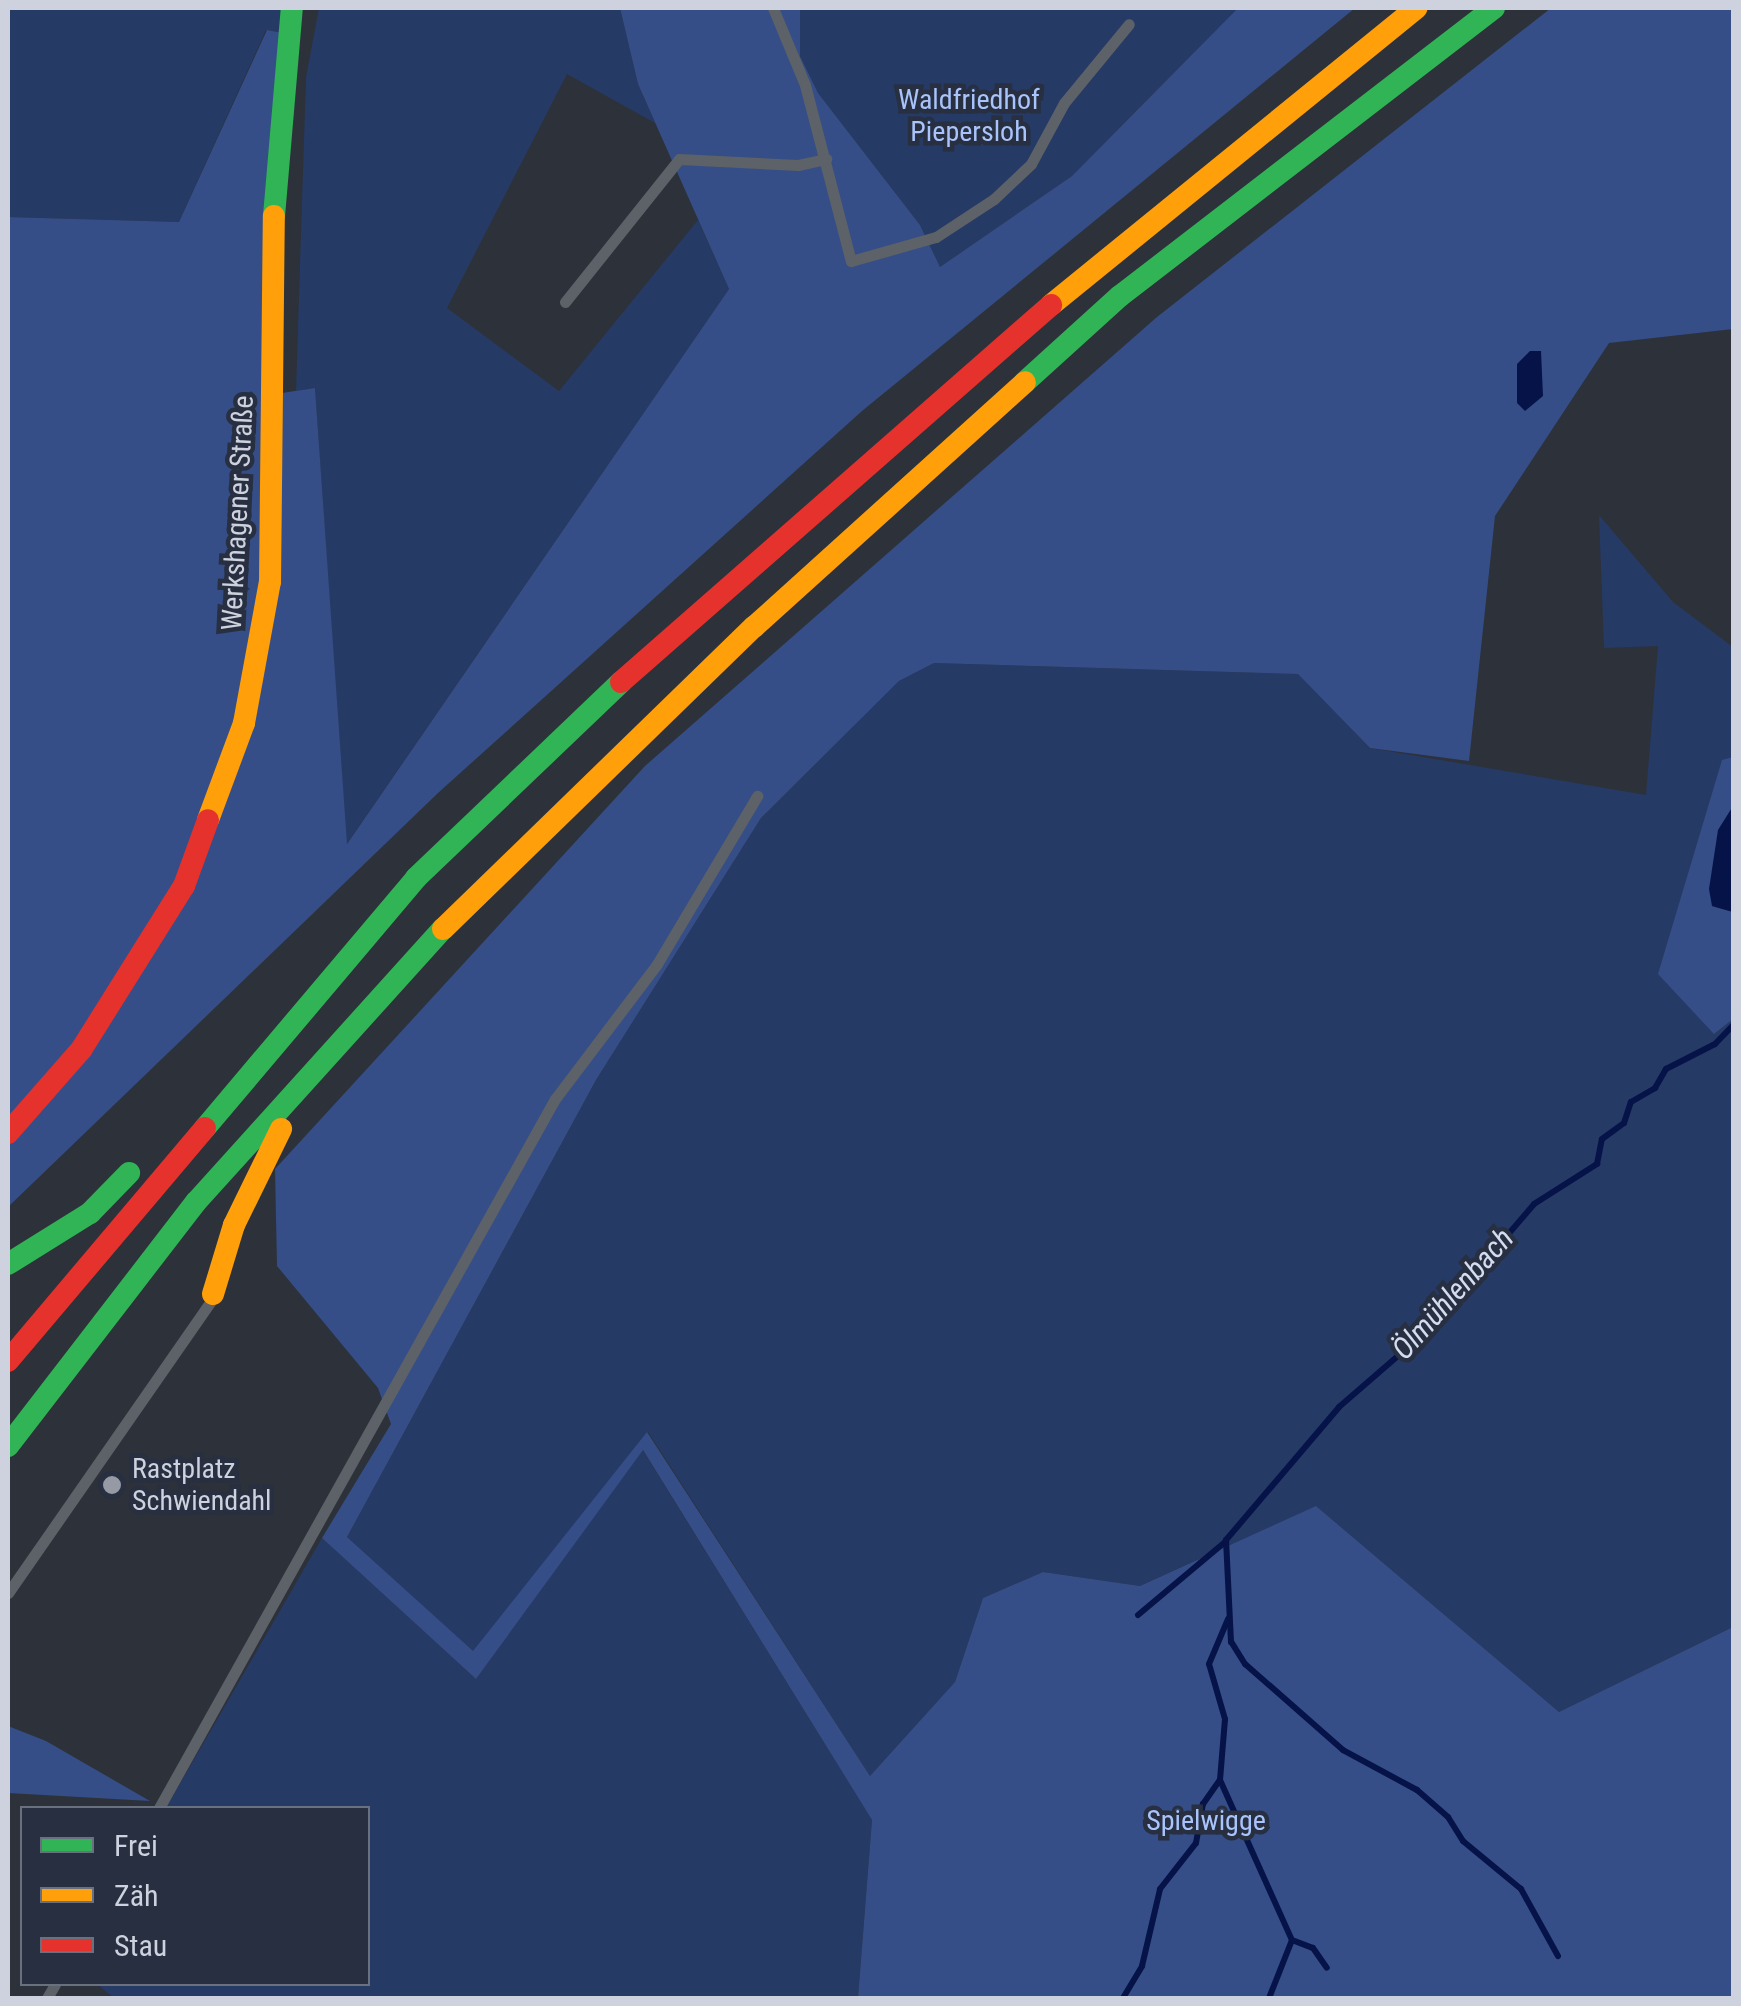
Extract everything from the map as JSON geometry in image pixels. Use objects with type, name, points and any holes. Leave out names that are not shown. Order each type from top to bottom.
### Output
[{"type":"main road","name":"Werkshagener Straße","points":[[8,1133],[81,1050],[184,886],[244,723],[270,582],[275,149],[292,8]]},
{"type":"main road","points":[[8,1361],[229,1092],[416,878],[682,623],[1018,332],[1416,8]]},
{"type":"main road","points":[[8,1446],[196,1202],[459,911],[754,626],[1120,296],[1494,8]]},
{"type":"main road","points":[[212,1294],[234,1225],[271,1146],[329,1054]]},
{"type":"main road","points":[[172,1127],[229,1092]]},
{"type":"main road","points":[[8,1264],[90,1214],[145,1156]]},
{"type":"lane","points":[[773,8],[826,159],[850,262],[936,237],[1032,164],[1064,102],[1128,24]]},
{"type":"lane","points":[[565,302],[679,159],[798,165],[826,159]]},
{"type":"lane","points":[[160,1806],[483,1238],[554,1099],[658,964],[757,796]]},
{"type":"lane","points":[[8,1593],[206,1316],[212,1294]]},
{"type":"green space","points":[[8,8],[294,8],[283,33],[266,30],[179,222],[8,217]]},
{"type":"green space","points":[[319,8],[620,8],[638,84],[655,123],[567,74],[447,308],[559,391],[698,220],[729,289],[346,845],[315,388],[296,391],[306,77]]},
{"type":"green space","points":[[620,8],[800,8],[800,56],[818,93],[920,225],[940,267],[1072,176],[1238,8],[1355,8],[862,411],[438,793],[8,1207],[8,217],[179,222],[267,30],[283,33],[282,393],[315,388],[347,844],[729,289],[638,84]]},
{"type":"green space","name":"Waldfriedhof Piepersloh","points":[[800,8],[1238,8],[1072,176],[940,267],[920,225],[818,93],[800,56]]},
{"type":"green space","name":"Spielwigge","points":[[1551,8],[1733,8],[1733,329],[1609,343],[1495,516],[1469,761],[1370,748],[1298,674],[934,663],[899,681],[761,818],[596,1080],[347,1537],[473,1651],[647,1432],[870,1776],[955,1682],[983,1598],[1043,1572],[1140,1586],[1316,1506],[1559,1712],[1733,1627],[1733,1998],[858,1998],[872,1820],[643,1450],[476,1679],[322,1538],[391,1424],[378,1388],[277,1266],[275,1169],[645,766],[1157,317]]},
{"type":"green space","points":[[1599,515],[1673,602],[1733,647],[1733,757],[1722,761],[1714,1034],[1733,1019],[1733,1627],[1559,1712],[1316,1506],[1733,1998],[1096,1618],[1206,1556],[1140,1586],[1043,1572],[983,1598],[955,1682],[870,1776],[648,1432],[473,1652],[347,1537],[596,1080],[761,818],[899,681],[934,663],[1298,674],[1370,748],[1646,795],[1658,646],[1604,648]]},
{"type":"green space","points":[[1733,757],[1733,806],[1712,906],[1733,912],[1733,1019],[1714,1034],[1658,974],[1722,760]]},
{"type":"green space","points":[[642,1449],[872,1820],[858,1998],[114,1998],[99,1986],[370,1986],[370,1806],[167,1806],[322,1538],[476,1679]]},
{"type":"green space","points":[[8,1726],[46,1741],[150,1801],[8,1793]]},
{"type":"shaded area","points":[[1530,351],[1541,351],[1543,396],[1525,411],[1517,403],[1517,364]]},
{"type":"shaded area","points":[[1733,806],[1733,912],[1712,906],[1709,889],[1718,830]]},
{"type":"waterway","name":"Ölmühlenbach","points":[[1558,1956],[1521,1889],[1463,1841],[1448,1817],[1417,1790],[1343,1750],[1245,1664],[1231,1642],[1226,1540],[1339,1407],[1421,1336],[1534,1204],[1597,1164],[1602,1139],[1624,1123],[1631,1102],[1655,1088],[1666,1069],[1715,1044],[1734,1024]]},
{"type":"waterway","points":[[1138,1615],[1225,1542]]},
{"type":"waterway","points":[[1123,1998],[1142,1966],[1160,1889],[1196,1843],[1203,1804],[1220,1780],[1225,1719],[1209,1664],[1228,1619]]},
{"type":"waterway","points":[[1220,1780],[1292,1940],[1269,1998]]},
{"type":"waterway","points":[[1292,1940],[1313,1948],[1327,1968]]},
{"type":"traffic: fast","points":[[274,216],[292,8]]},
{"type":"traffic: fast","points":[[1025,382],[1120,296],[1494,8]]},
{"type":"traffic: fast","points":[[205,1128],[416,878],[621,682]]},
{"type":"traffic: fast","points":[[8,1446],[196,1202],[443,929]]},
{"type":"traffic: fast","points":[[8,1264],[90,1213],[129,1173]]},
{"type":"traffic: slow","points":[[1051,305],[1416,8]]},
{"type":"traffic: slow","points":[[208,820],[244,723],[270,582],[274,216]]},
{"type":"traffic: slow","points":[[443,929],[754,627],[1025,382]]},
{"type":"traffic: slow","points":[[213,1294],[234,1225],[281,1129]]},
{"type":"traffic: jam","points":[[621,682],[1051,305]]},
{"type":"traffic: jam","points":[[8,1133],[81,1050],[184,886],[208,820]]},
{"type":"traffic: jam","points":[[8,1361],[205,1128]]},
{"type":"place","name":"Rastplatz Schwiendahl","points":[[112,1485]]}]
